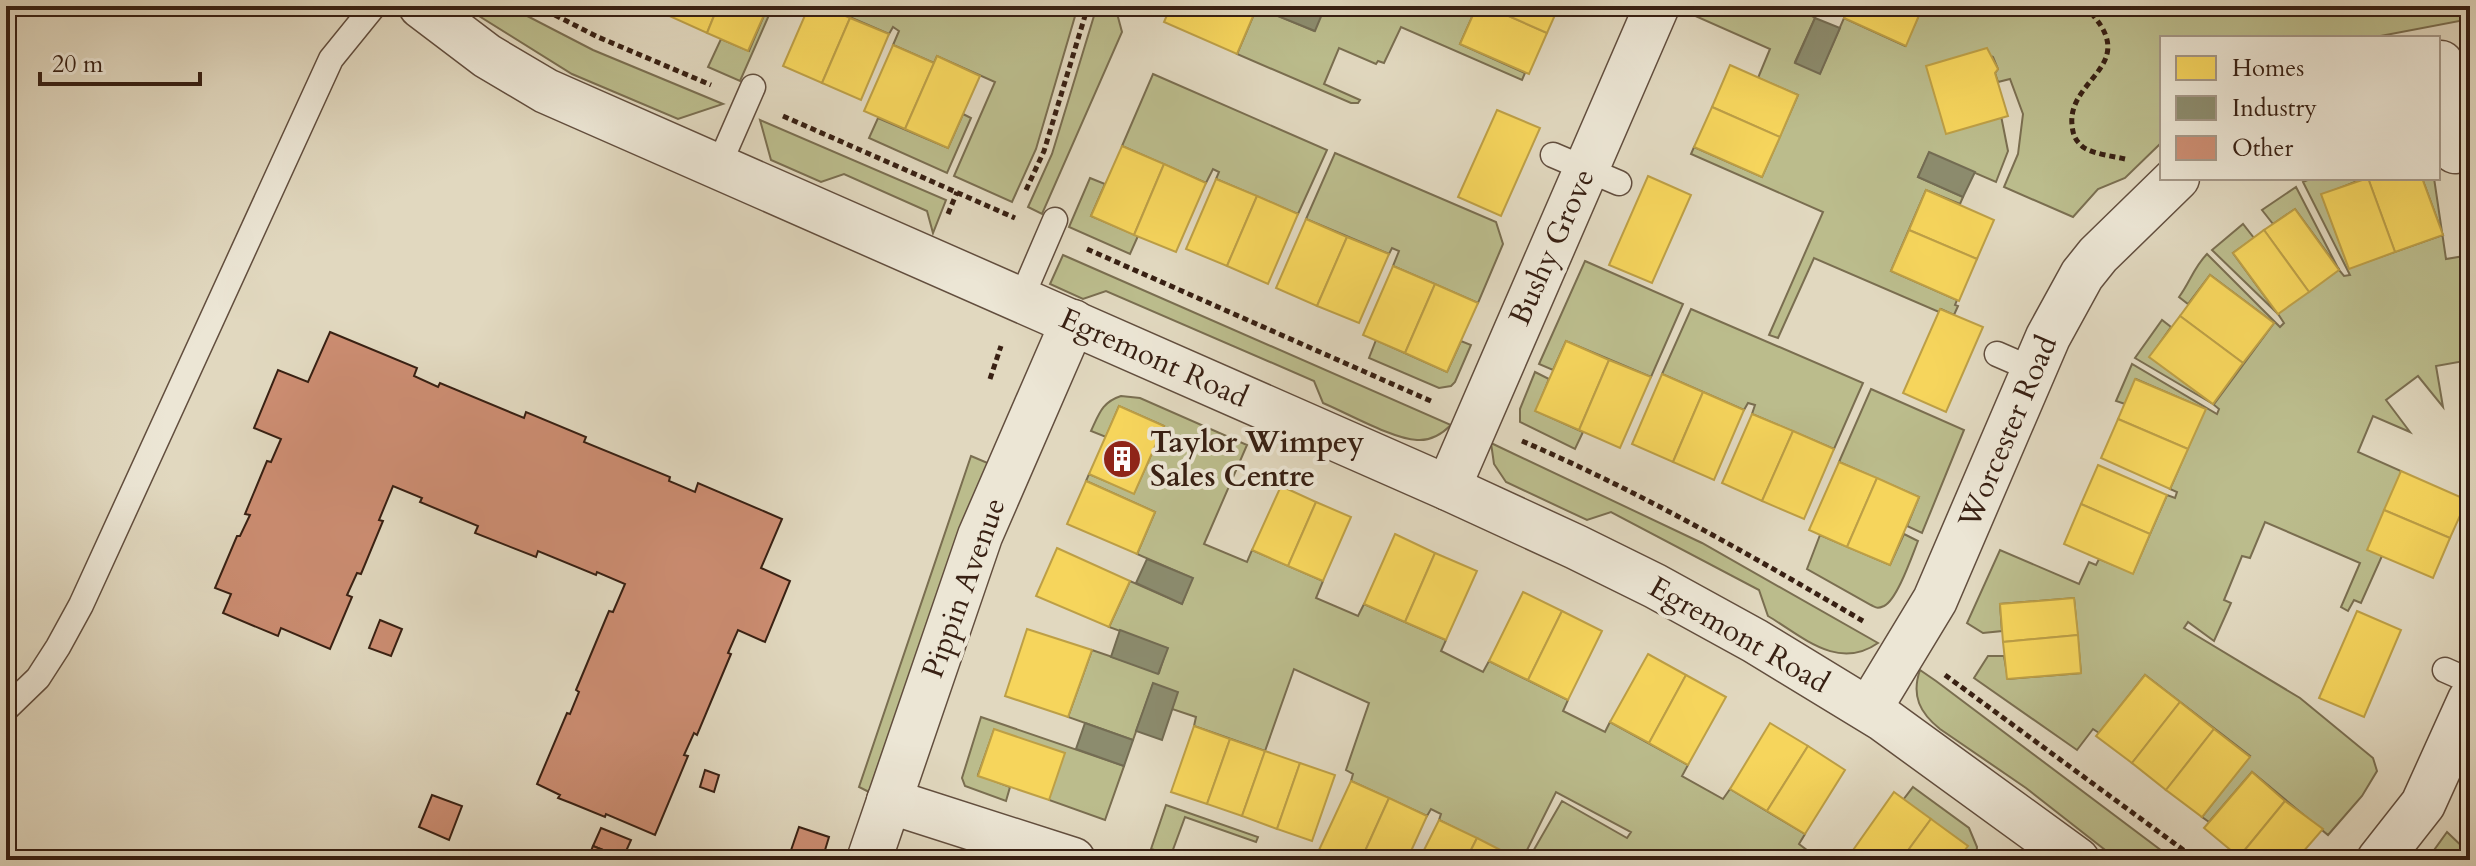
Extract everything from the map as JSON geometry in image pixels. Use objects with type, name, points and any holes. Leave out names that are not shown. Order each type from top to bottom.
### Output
[{"type":"street","name":"Egremont Road","points":[[421,6],[487,56],[546,91],[1527,523],[1655,586],[1869,709],[2066,856]]},
{"type":"street","name":"Bushy Grove","points":[[1448,488],[1657,6]]},
{"type":"street","points":[[2450,61],[2455,151]]},
{"type":"street","name":"Worcester Road","points":[[1869,709],[1935,600],[2015,362],[2048,337],[2082,275],[2098,255],[2175,180]]},
{"type":"street","name":"Pippin Avenue","points":[[869,860],[980,536],[1073,322]]},
{"type":"street","points":[[2379,860],[2423,804],[2457,685]]},
{"type":"street","points":[[889,801],[1073,860]]},
{"type":"lane","points":[[6,709],[38,678],[81,605],[331,59],[374,6]]},
{"type":"lane","points":[[718,167],[750,93]]},
{"type":"lane","points":[[1021,299],[1055,220]]},
{"type":"lane","points":[[2457,685],[2470,681]]},
{"type":"path","points":[[537,6],[598,37],[750,93],[1014,217]]},
{"type":"path","points":[[1025,191],[1044,151],[1088,6]]},
{"type":"path","points":[[2084,6],[2101,22],[2108,39],[2100,68],[2073,107],[2074,138],[2085,149],[2127,160]]},
{"type":"green space","points":[[463,6],[508,6],[593,50],[723,104],[678,119],[572,74]]},
{"type":"green space","points":[[768,6],[773,6],[740,81],[708,67],[721,39],[749,51]]},
{"type":"green space","points":[[824,6],[1078,6],[1036,149],[1012,202],[954,176],[995,82],[937,56],[934,63],[893,45],[899,31],[893,27],[889,34]]},
{"type":"green space","points":[[1097,6],[1115,6],[1122,32],[1042,214],[1028,207],[1052,154]]},
{"type":"green space","points":[[1324,6],[1477,6],[1460,44],[1525,73],[1522,80],[1401,27],[1384,63],[1378,61],[1376,64],[1339,48],[1324,84],[1360,100],[1351,103],[1237,54],[1257,7],[1314,31]]},
{"type":"green space","points":[[1696,6],[1794,6],[1815,18],[1795,62],[1820,73],[1844,18],[1905,46],[1923,6],[2470,6],[2470,19],[2381,36],[2160,36],[2160,144],[2125,178],[2098,189],[2073,217],[2004,187],[2018,154],[2023,114],[2010,79],[1998,82],[1995,73],[1998,69],[1989,55],[2008,151],[1996,182],[1929,153],[1918,177],[1963,197],[1960,204],[1926,190],[1891,271],[1957,300],[1954,315],[1941,309],[1939,312],[1814,258],[1778,338],[1769,335],[1823,212],[1691,154],[1694,147],[1762,177],[1798,95],[1758,78],[1770,49],[1693,15]]},
{"type":"green space","points":[[1153,74],[1327,150],[1298,214],[1216,179],[1219,172],[1213,169],[1206,183],[1122,146]]},
{"type":"green space","points":[[963,114],[971,118],[947,173],[869,138],[878,118],[948,148]]},
{"type":"green space","points":[[760,120],[946,200],[933,233],[927,211],[844,174],[821,182],[771,160]]},
{"type":"green space","points":[[1335,153],[1496,222],[1503,244],[1478,303],[1393,266],[1399,251],[1392,248],[1389,254],[1306,219]]},
{"type":"green space","points":[[1090,178],[1105,184],[1091,216],[1138,236],[1130,254],[1069,227]]},
{"type":"green space","points":[[2354,180],[2322,195],[2349,268],[2442,235],[2446,259],[2470,255],[2470,360],[2436,366],[2443,407],[2418,376],[2386,400],[2410,432],[2373,416],[2358,452],[2401,471],[2382,556],[2361,603],[2354,600],[2348,611],[2341,607],[2360,563],[2265,522],[2250,558],[2242,556],[2224,600],[2231,603],[2214,641],[2188,622],[2184,628],[2300,698],[2373,758],[2377,771],[2362,796],[2328,835],[2252,772],[2209,822],[2202,817],[2250,756],[2145,675],[2099,733],[2093,729],[2077,750],[1974,678],[1988,656],[2004,656],[2008,679],[2081,673],[2074,598],[2000,604],[2002,631],[1983,633],[1967,623],[2000,550],[2079,584],[2089,562],[2096,565],[2099,559],[2133,573],[2167,495],[2175,498],[2177,492],[2170,489],[2205,409],[2136,379],[2125,404],[2116,401],[2132,364],[2217,414],[2219,409],[2213,404],[2135,358],[2162,320],[2171,327],[2150,357],[2214,404],[2274,323],[2210,275],[2188,304],[2179,297],[2207,254],[2280,327],[2284,323],[2212,250],[2243,224],[2254,238],[2233,253],[2277,313],[2339,269],[2344,276],[2350,275],[2303,182]]},
{"type":"green space","points":[[2423,180],[2434,180],[2442,232]]},
{"type":"green space","points":[[2296,187],[2337,267],[2295,209],[2273,224],[2262,210]]},
{"type":"green space","points":[[1063,255],[1451,425],[1436,436],[1422,440],[1407,439],[1370,425],[1323,403],[1314,381],[1106,291],[1083,299],[1050,284]]},
{"type":"green space","points":[[1585,261],[1683,304],[1651,377],[1566,341],[1553,370],[1539,364]]},
{"type":"green space","points":[[1691,309],[1863,383],[1834,449],[1752,414],[1755,405],[1748,403],[1744,410],[1662,374]]},
{"type":"green space","points":[[1376,340],[1447,372],[1461,341],[1471,345],[1455,382],[1439,388],[1369,358]]},
{"type":"green space","points":[[1535,372],[1549,379],[1536,411],[1583,432],[1575,449],[1520,422],[1520,409]]},
{"type":"green space","points":[[1871,389],[1964,430],[1922,533],[1907,526],[1919,497],[1839,462]]},
{"type":"green space","points":[[1121,396],[1140,398],[1247,445],[1204,544],[1247,562],[1252,550],[1323,581],[1316,598],[1358,616],[1364,604],[1446,640],[1441,651],[1483,672],[1489,661],[1568,700],[1563,711],[1605,732],[1610,722],[1688,765],[1682,776],[1723,799],[1730,789],[1805,834],[1799,844],[1820,860],[1528,860],[1562,801],[1627,838],[1631,832],[1556,792],[1522,860],[1512,860],[1514,858],[1439,820],[1441,814],[1431,809],[1427,816],[1351,781],[1353,774],[1346,770],[1369,703],[1294,669],[1265,751],[1194,726],[1196,717],[1172,709],[1153,684],[1133,740],[1068,717],[1092,650],[1159,673],[1167,648],[1109,627],[1130,581],[1182,604],[1192,578],[1137,554],[1155,512],[1086,481],[1089,474],[1134,493],[1164,426],[1119,406],[1106,437],[1091,431],[1105,405]]},
{"type":"green space","points":[[1491,443],[1702,543],[1878,643],[1849,654],[1821,648],[1768,616],[1759,590],[1611,512],[1587,520],[1506,482],[1494,464]]},
{"type":"green space","points":[[971,456],[990,464],[960,530],[869,792],[859,787]]},
{"type":"green space","points":[[1904,534],[1918,541],[1899,587],[1882,607],[1875,607],[1807,569],[1820,535],[1890,565]]},
{"type":"green space","points":[[1920,670],[2174,860],[2118,860],[2026,788],[1940,729],[1927,717],[1919,703],[1917,679]]},
{"type":"green space","points":[[981,717],[1124,766],[1105,820],[1049,800],[994,730],[978,775],[1010,787],[1006,801],[965,786],[962,778]]},
{"type":"green space","points":[[1913,787],[1969,828],[1977,847],[1976,860],[1957,860],[1967,846],[1903,800]]},
{"type":"green space","points":[[1166,805],[1258,837],[1256,842],[1185,817],[1171,855],[1151,849]]},
{"type":"green space","points":[[2447,832],[2470,854],[2470,860],[2427,860]]},
{"type":"building: Homes","points":[[668,6],[718,6],[707,33],[665,14]]},
{"type":"building: Homes","points":[[718,6],[768,6],[748,51],[707,33]]},
{"type":"building: Homes","points":[[809,6],[824,6],[850,18],[822,83],[783,66]]},
{"type":"building: Homes","points":[[1171,6],[1257,7],[1237,54],[1164,22]]},
{"type":"building: Homes","points":[[1477,6],[1486,6],[1547,33],[1529,74],[1460,44]]},
{"type":"building: Homes","points":[[1486,6],[1559,6],[1547,33]]},
{"type":"building: Homes","points":[[1850,6],[1923,6],[1906,46],[1844,18]]},
{"type":"building: Homes","points":[[850,18],[889,34],[861,100],[822,83]]},
{"type":"building: Homes","points":[[893,45],[934,63],[905,129],[864,111]]},
{"type":"building: Homes","points":[[1987,48],[1998,69],[1995,73],[2008,116],[1946,134],[1926,66]]},
{"type":"building: Homes","points":[[937,56],[980,76],[948,148],[905,129]]},
{"type":"building: Homes","points":[[1730,65],[1798,95],[1780,137],[1712,107]]},
{"type":"building: Homes","points":[[1712,107],[1780,137],[1762,177],[1694,147]]},
{"type":"building: Homes","points":[[1497,110],[1540,128],[1501,216],[1458,197]]},
{"type":"building: Homes","points":[[1122,146],[1164,164],[1134,235],[1091,216]]},
{"type":"building: Homes","points":[[1164,164],[1206,183],[1176,252],[1134,235]]},
{"type":"building: Homes","points":[[1648,176],[1691,195],[1652,283],[1609,265]]},
{"type":"building: Homes","points":[[1216,179],[1257,196],[1227,266],[1186,249]]},
{"type":"building: Homes","points":[[2369,180],[2423,180],[2443,235],[2395,252]]},
{"type":"building: Homes","points":[[2369,180],[2395,252],[2349,269],[2321,194]]},
{"type":"building: Homes","points":[[1926,190],[1994,220],[1977,259],[1909,230]]},
{"type":"building: Homes","points":[[1257,196],[1298,214],[1268,284],[1227,266]]},
{"type":"building: Homes","points":[[2295,209],[2339,270],[2309,292],[2264,230]]},
{"type":"building: Homes","points":[[1306,219],[1347,237],[1317,306],[1276,288]]},
{"type":"building: Homes","points":[[1909,230],[1977,259],[1959,301],[1891,271]]},
{"type":"building: Homes","points":[[2264,230],[2309,292],[2278,314],[2233,253]]},
{"type":"building: Homes","points":[[1347,237],[1389,254],[1359,323],[1317,306]]},
{"type":"building: Homes","points":[[1393,266],[1435,284],[1405,353],[1363,335]]},
{"type":"building: Homes","points":[[2210,275],[2274,323],[2243,363],[2180,316]]},
{"type":"building: Homes","points":[[1435,284],[1478,303],[1447,372],[1405,353]]},
{"type":"building: Homes","points":[[1940,309],[1983,327],[1946,412],[1903,393]]},
{"type":"building: Homes","points":[[2180,316],[2243,363],[2213,404],[2149,357]]},
{"type":"building: Homes","points":[[1566,341],[1609,360],[1579,430],[1535,411]]},
{"type":"building: Homes","points":[[1609,360],[1651,377],[1620,448],[1579,430]]},
{"type":"building: Homes","points":[[1662,374],[1703,392],[1673,462],[1632,444]]},
{"type":"building: Homes","points":[[2135,379],[2206,409],[2188,449],[2118,419]]},
{"type":"building: Homes","points":[[1703,392],[1744,410],[1714,480],[1673,462]]},
{"type":"building: Homes","name":"Taylor Wimpey Sales Centre","points":[[1119,406],[1164,426],[1134,494],[1089,474]]},
{"type":"building: Homes","points":[[1752,414],[1793,431],[1762,501],[1722,483]]},
{"type":"building: Homes","points":[[2118,419],[2188,449],[2170,489],[2101,458]]},
{"type":"building: Homes","points":[[1793,431],[1834,449],[1804,519],[1762,501]]},
{"type":"building: Homes","points":[[1839,462],[1877,478],[1847,547],[1809,530]]},
{"type":"building: Homes","points":[[2098,465],[2167,495],[2150,534],[2081,504]]},
{"type":"building: Homes","points":[[2401,471],[2467,500],[2450,538],[2384,510]]},
{"type":"building: Homes","points":[[1877,478],[1919,497],[1890,565],[1847,547]]},
{"type":"building: Homes","points":[[1086,481],[1155,512],[1137,554],[1067,524]]},
{"type":"building: Homes","points":[[1281,486],[1316,502],[1288,566],[1252,550]]},
{"type":"building: Homes","points":[[1316,502],[1351,517],[1323,581],[1288,566]]},
{"type":"building: Homes","points":[[2081,504],[2150,534],[2133,574],[2064,544]]},
{"type":"building: Homes","points":[[2384,510],[2450,538],[2433,578],[2367,550]]},
{"type":"building: Homes","points":[[1395,534],[1435,553],[1405,622],[1364,604]]},
{"type":"building: Homes","points":[[1057,548],[1130,581],[1109,627],[1036,596]]},
{"type":"building: Homes","points":[[1435,553],[1477,571],[1446,640],[1405,622]]},
{"type":"building: Homes","points":[[1523,592],[1562,611],[1528,680],[1489,661]]},
{"type":"building: Homes","points":[[2074,598],[2078,635],[2003,642],[2000,604]]},
{"type":"building: Homes","points":[[1562,611],[1602,631],[1568,700],[1528,680]]},
{"type":"building: Homes","points":[[2357,611],[2401,630],[2364,717],[2319,698]]},
{"type":"building: Homes","points":[[1027,629],[1092,650],[1068,717],[1005,696]]},
{"type":"building: Homes","points":[[2078,635],[2081,673],[2007,679],[2003,642]]},
{"type":"building: Homes","points":[[1648,654],[1686,675],[1649,743],[1610,722]]},
{"type":"building: Homes","points":[[1686,675],[1726,697],[1688,765],[1649,743]]},
{"type":"building: Homes","points":[[2145,675],[2180,702],[2132,763],[2096,736]]},
{"type":"building: Homes","points":[[2180,702],[2214,729],[2166,790],[2132,763]]},
{"type":"building: Homes","points":[[1770,723],[1808,746],[1767,811],[1730,789]]},
{"type":"building: Homes","points":[[1194,726],[1230,739],[1207,804],[1171,792]]},
{"type":"building: Homes","points":[[994,729],[1065,753],[1049,800],[978,776]]},
{"type":"building: Homes","points":[[2214,729],[2250,757],[2202,817],[2166,790]]},
{"type":"building: Homes","points":[[1230,739],[1265,751],[1242,816],[1207,804]]},
{"type":"building: Homes","points":[[1808,746],[1845,770],[1805,834],[1767,811]]},
{"type":"building: Homes","points":[[1265,751],[1300,763],[1277,829],[1242,816]]},
{"type":"building: Homes","points":[[1300,763],[1335,775],[1312,841],[1277,829]]},
{"type":"building: Homes","points":[[2252,772],[2285,801],[2239,857],[2204,828]]},
{"type":"building: Homes","points":[[1351,781],[1389,798],[1361,860],[1344,860],[1319,850]]},
{"type":"building: Homes","points":[[1894,792],[1931,819],[1901,860],[1860,860],[1851,853]]},
{"type":"building: Homes","points":[[1389,798],[1427,816],[1407,860],[1361,860]]},
{"type":"building: Homes","points":[[2285,801],[2323,829],[2296,860],[2243,860],[2239,857]]},
{"type":"building: Homes","points":[[1931,819],[1968,846],[1957,860],[1901,860]]},
{"type":"building: Homes","points":[[1439,820],[1477,838],[1466,860],[1419,860]]},
{"type":"building: Homes","points":[[1477,838],[1514,857],[1512,860],[1466,860]]},
{"type":"building: Industry","points":[[1271,6],[1325,7],[1315,31],[1268,12]]},
{"type":"building: Industry","points":[[1815,18],[1840,28],[1820,74],[1795,63]]},
{"type":"building: Industry","points":[[1929,152],[1975,172],[1963,197],[1918,177]]},
{"type":"building: Industry","points":[[1147,559],[1193,578],[1182,604],[1136,583]]},
{"type":"building: Industry","points":[[1120,630],[1168,648],[1158,674],[1111,657]]},
{"type":"building: Industry","points":[[1153,683],[1178,692],[1162,740],[1136,731]]},
{"type":"building: Industry","points":[[1085,723],[1133,740],[1124,766],[1076,749]]},
{"type":"building: Other","points":[[330,332],[417,368],[414,376],[438,387],[440,383],[524,418],[526,412],[586,437],[584,442],[670,477],[669,481],[695,492],[698,483],[782,519],[761,568],[790,581],[765,642],[738,630],[697,735],[694,733],[684,755],[688,756],[655,835],[558,798],[560,795],[537,784],[567,713],[570,714],[579,692],[576,690],[609,611],[613,612],[625,584],[538,551],[536,557],[475,533],[478,526],[420,502],[422,498],[393,486],[379,520],[383,521],[361,574],[357,573],[347,595],[352,597],[330,649],[281,628],[278,636],[223,613],[231,594],[215,588],[237,536],[240,536],[250,515],[245,514],[267,461],[271,462],[281,439],[254,428],[278,370],[308,382]]},
{"type":"building: Other","points":[[380,620],[402,629],[391,656],[369,648]]},
{"type":"building: Other","points":[[705,770],[719,775],[714,792],[700,787]]},
{"type":"building: Other","points":[[432,795],[462,806],[449,840],[419,827]]},
{"type":"building: Other","points":[[799,827],[829,837],[822,860],[788,859]]},
{"type":"building: Other","points":[[601,828],[631,840],[623,858],[593,846]]},
{"type":"building: Other","points":[[593,846],[623,858],[627,860],[587,860]]},
{"type":"place","name":"Taylor Wimpey Sales Centre","points":[[1122,459]]}]
